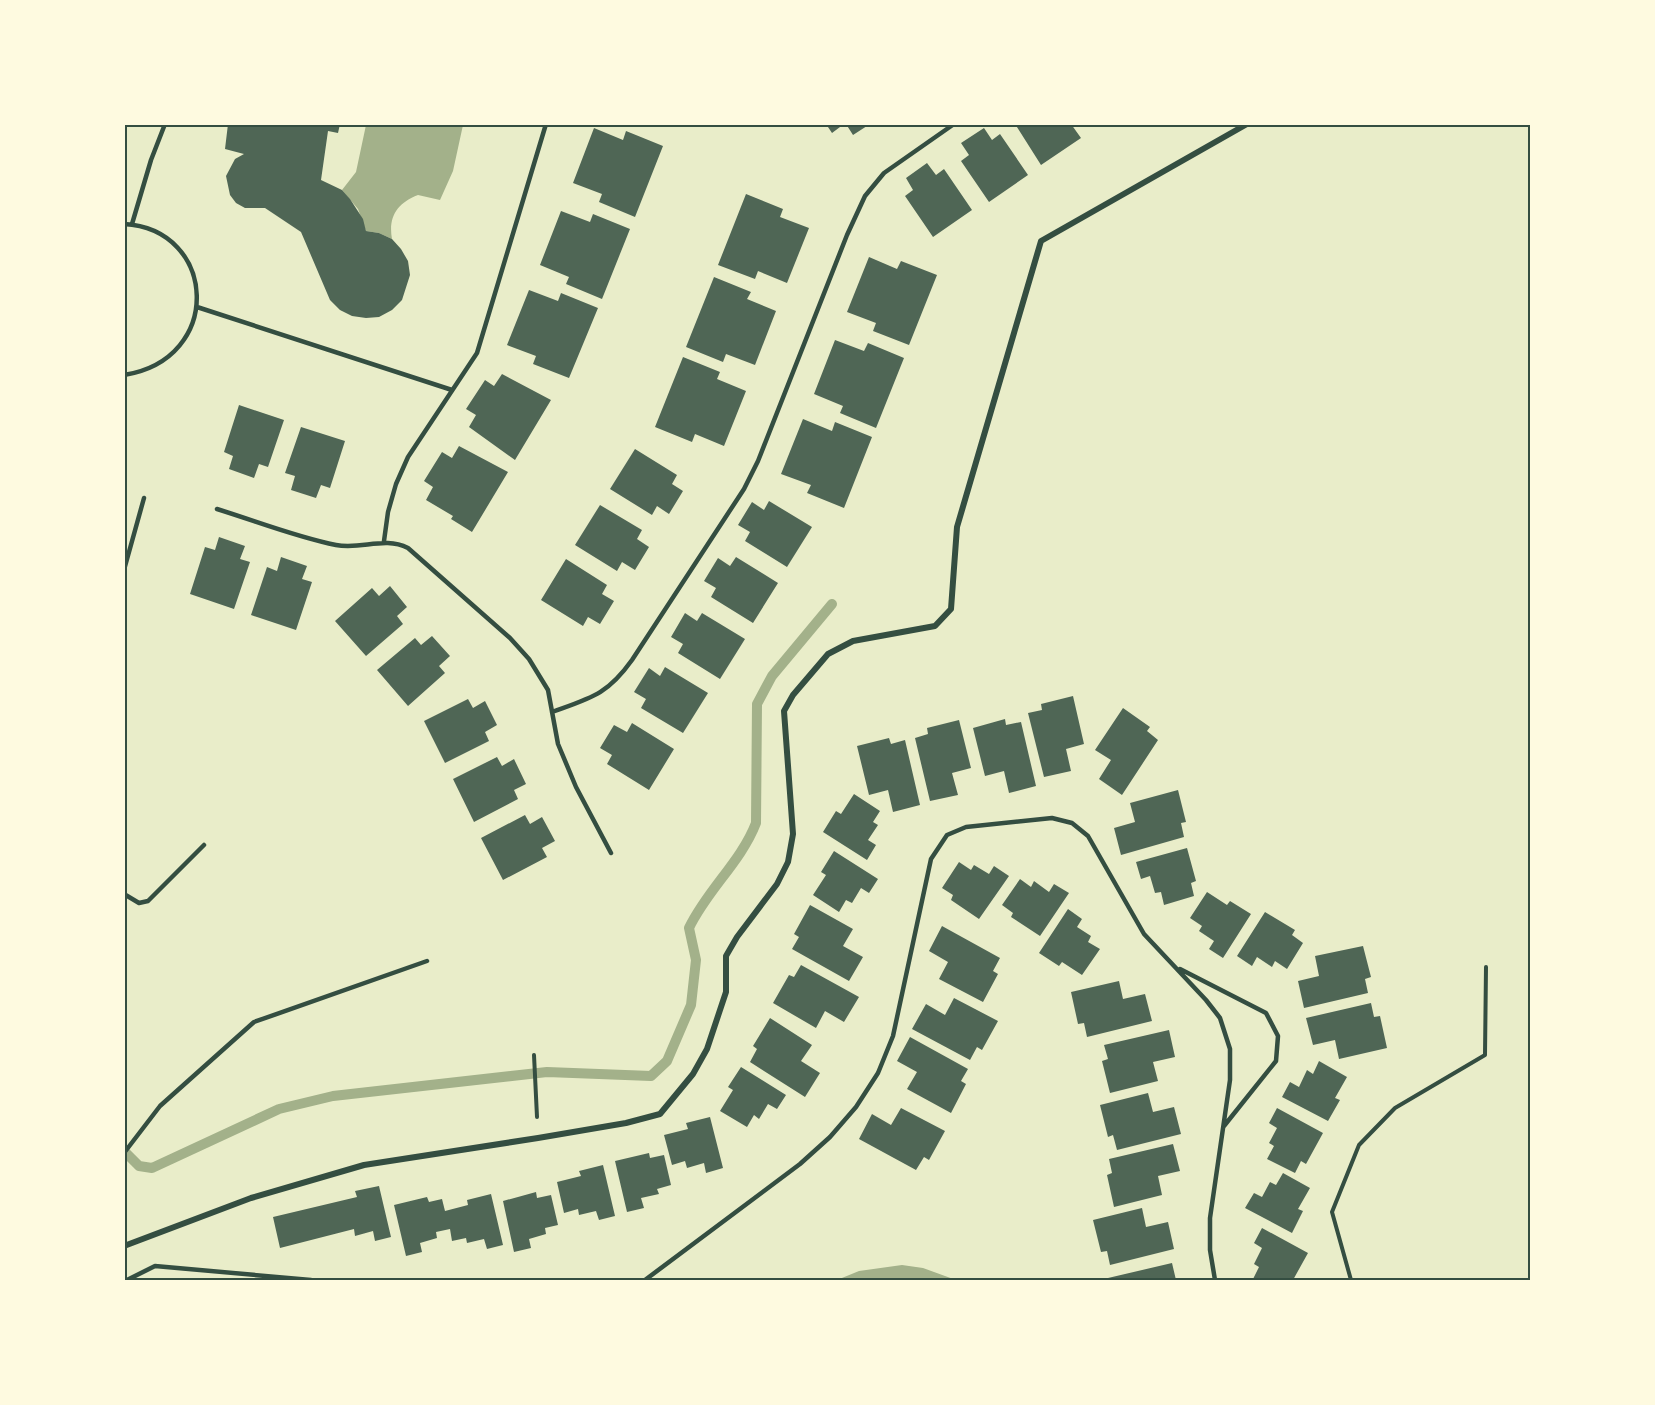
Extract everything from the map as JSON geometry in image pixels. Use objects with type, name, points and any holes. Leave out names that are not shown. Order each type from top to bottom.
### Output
[{"type":"street","points":[[124,1246],[251,1198],[364,1165],[626,1123],[660,1114],[693,1074],[707,1049],[726,992],[726,956],[737,937],[777,884],[788,862],[794,834],[784,711],[794,695],[828,654],[853,641],[935,626],[951,609],[957,527],[1041,241],[1247,124]]},
{"type":"lane","points":[[132,224],[151,160],[165,124]]},
{"type":"lane","points":[[384,541],[388,512],[396,484],[408,457],[477,353],[546,124]]},
{"type":"lane","points":[[552,712],[598,695],[617,681],[632,660],[744,489],[758,460],[847,235],[865,196],[884,173],[954,124]]},
{"type":"lane","points":[[124,224],[140,224],[164,235],[183,253],[194,274],[197,308],[194,322],[183,343],[167,360],[146,371],[124,375]]},
{"type":"lane","points":[[197,308],[452,390]]},
{"type":"lane","points":[[124,570],[144,498]]},
{"type":"lane","points":[[217,509],[336,545],[357,547],[384,541],[397,542],[408,548],[510,638],[530,659],[548,690],[558,744],[576,787],[611,853]]},
{"type":"lane","points":[[645,1281],[800,1164],[830,1137],[856,1107],[878,1073],[893,1036],[931,859],[947,835],[966,827],[1052,818],[1072,823],[1088,836],[1144,934],[1220,1018],[1230,1048],[1230,1080],[1210,1218],[1210,1250],[1215,1281]]},
{"type":"lane","points":[[124,894],[139,903],[148,901],[204,845]]},
{"type":"lane","points":[[124,1153],[160,1106],[254,1022],[427,961]]},
{"type":"lane","points":[[1177,968],[1266,1013],[1278,1036],[1276,1060],[1224,1126]]},
{"type":"lane","points":[[127,1281],[155,1266],[311,1281]]},
{"type":"path","points":[[1352,1281],[1332,1212],[1359,1145],[1395,1108],[1485,1055],[1486,967]]},
{"type":"path","points":[[534,1054],[538,1138]]},
{"type":"shaded area","points":[[366,125],[463,125],[453,171],[440,200],[418,195],[405,202],[393,218],[392,239],[379,233],[366,231],[358,209],[342,190],[356,172]]},
{"type":"shaded area","points":[[902,1265],[923,1268],[956,1280],[837,1280],[859,1271]]},
{"type":"building","points":[[228,124],[340,124],[338,133],[328,131],[321,180],[342,190],[363,219],[366,231],[379,233],[392,239],[408,261],[410,275],[402,300],[392,310],[379,317],[366,318],[352,316],[340,310],[330,300],[301,232],[265,208],[245,208],[236,203],[230,195],[226,176],[235,159],[244,154],[225,149]]},
{"type":"building","points":[[826,124],[844,124],[832,133]]},
{"type":"building","points":[[846,124],[870,124],[853,135]]},
{"type":"building","points":[[1015,124],[1071,124],[1081,138],[1041,165]]},
{"type":"building","points":[[594,128],[623,140],[626,131],[663,146],[635,217],[599,202],[602,194],[573,183]]},
{"type":"building","points":[[984,128],[992,140],[1000,134],[1028,175],[989,202],[961,161],[969,155],[961,143]]},
{"type":"building","points":[[927,163],[936,175],[944,169],[972,210],[933,237],[905,196],[913,190],[906,178]]},
{"type":"building","points":[[746,194],[783,209],[780,217],[809,228],[787,283],[758,271],[755,279],[718,265]]},
{"type":"building","points":[[561,211],[590,222],[593,214],[630,229],[602,299],[566,284],[569,277],[540,265]]},
{"type":"building","points":[[869,257],[897,269],[901,261],[937,275],[909,345],[873,331],[876,323],[847,312]]},
{"type":"building","points":[[714,277],[751,292],[747,299],[776,311],[755,365],[726,354],[723,362],[686,347]]},
{"type":"building","points":[[529,290],[558,301],[561,293],[598,308],[569,378],[533,364],[536,356],[507,345]]},
{"type":"building","points":[[835,340],[864,351],[868,343],[904,358],[876,428],[840,413],[843,406],[814,394]]},
{"type":"building","points":[[683,357],[720,372],[717,379],[746,391],[724,446],[695,434],[692,442],[655,427]]},
{"type":"building","points":[[502,374],[551,400],[515,460],[469,427],[476,415],[466,409],[485,380],[494,386]]},
{"type":"building","points":[[239,405],[284,420],[268,467],[259,464],[254,478],[229,469],[233,456],[224,452]]},
{"type":"building","points":[[803,419],[832,431],[835,422],[872,437],[844,508],[807,493],[811,485],[781,474]]},
{"type":"building","points":[[301,427],[345,441],[330,488],[321,485],[316,498],[291,490],[295,476],[285,473]]},
{"type":"building","points":[[459,446],[508,472],[472,532],[451,519],[453,516],[426,500],[433,487],[424,481],[442,452],[452,458]]},
{"type":"building","points":[[635,449],[677,475],[672,484],[683,491],[669,514],[657,506],[652,515],[610,489]]},
{"type":"building","points":[[769,501],[812,527],[787,567],[745,541],[750,532],[738,525],[752,502],[764,510]]},
{"type":"building","points":[[600,505],[642,530],[637,539],[649,547],[635,570],[622,562],[617,571],[575,545]]},
{"type":"building","points":[[219,537],[245,546],[240,559],[250,562],[234,609],[190,594],[205,547],[215,550]]},
{"type":"building","points":[[281,557],[307,566],[302,579],[312,582],[296,630],[251,615],[267,567],[277,571]]},
{"type":"building","points":[[736,557],[778,583],[753,623],[711,597],[716,588],[704,581],[718,558],[730,566]]},
{"type":"building","points":[[566,559],[607,585],[602,594],[614,601],[600,624],[588,617],[583,626],[541,600]]},
{"type":"building","points":[[390,586],[407,607],[397,616],[403,624],[366,656],[335,621],[372,588],[379,596]]},
{"type":"building","points":[[685,613],[697,621],[702,613],[745,639],[720,679],[678,653],[683,644],[671,637]]},
{"type":"building","points":[[432,636],[450,656],[439,666],[445,673],[408,706],[377,670],[415,638],[421,645]]},
{"type":"building","points":[[665,667],[708,693],[683,733],[641,708],[646,699],[634,692],[649,668],[660,676]]},
{"type":"building","points":[[1073,696],[1084,744],[1066,749],[1071,771],[1044,777],[1028,713],[1042,710],[1041,704]]},
{"type":"building","points":[[468,699],[473,708],[485,701],[497,725],[485,732],[489,741],[445,763],[424,721]]},
{"type":"building","points":[[1123,708],[1150,727],[1147,731],[1158,740],[1122,795],[1099,779],[1111,760],[1095,750]]},
{"type":"building","points":[[1005,719],[1006,725],[1021,722],[1036,786],[1009,793],[1004,771],[985,776],[973,728]]},
{"type":"building","points":[[959,720],[971,768],[952,773],[958,795],[930,801],[915,738],[928,734],[927,728]]},
{"type":"building","points":[[632,723],[674,749],[649,790],[607,764],[612,755],[600,748],[614,725],[627,732]]},
{"type":"building","points":[[889,738],[891,744],[905,740],[920,805],[893,812],[888,790],[869,795],[857,746]]},
{"type":"building","points":[[497,757],[502,766],[514,759],[526,784],[514,790],[518,799],[474,822],[453,779]]},
{"type":"building","points":[[1178,790],[1186,822],[1181,823],[1184,837],[1121,855],[1114,828],[1135,822],[1130,803]]},
{"type":"building","points":[[854,794],[880,811],[873,822],[878,825],[868,840],[876,845],[867,860],[823,832],[836,811],[841,814]]},
{"type":"building","points":[[525,815],[530,824],[542,817],[555,841],[542,848],[547,857],[503,880],[481,838]]},
{"type":"building","points":[[1187,848],[1196,881],[1191,883],[1194,896],[1164,905],[1161,892],[1155,893],[1150,876],[1141,879],[1136,862]]},
{"type":"building","points":[[834,851],[878,879],[869,893],[861,888],[852,903],[846,900],[839,912],[813,895],[826,875],[821,872]]},
{"type":"building","points":[[959,862],[971,870],[974,865],[989,874],[994,866],[1009,876],[979,919],[951,900],[953,895],[942,888]]},
{"type":"building","points":[[1020,879],[1031,887],[1034,881],[1049,892],[1054,884],[1069,893],[1040,936],[1011,917],[1013,913],[1002,905]]},
{"type":"building","points":[[1207,892],[1227,905],[1230,901],[1251,914],[1223,958],[1209,949],[1214,941],[1199,931],[1202,926],[1190,918]]},
{"type":"building","points":[[810,905],[853,929],[843,946],[863,957],[849,981],[792,949],[799,937],[794,934]]},
{"type":"building","points":[[1068,909],[1082,919],[1077,927],[1091,936],[1088,942],[1100,949],[1082,975],[1062,962],[1059,966],[1039,953]]},
{"type":"building","points":[[1265,912],[1295,930],[1292,935],[1303,943],[1287,969],[1275,961],[1272,967],[1257,957],[1252,966],[1237,956]]},
{"type":"building","points":[[942,926],[1000,958],[993,971],[998,974],[983,1002],[939,979],[948,962],[929,951]]},
{"type":"building","points":[[1363,946],[1371,977],[1365,979],[1368,993],[1304,1008],[1298,981],[1319,976],[1315,956]]},
{"type":"building","points":[[801,965],[859,997],[844,1022],[825,1011],[816,1028],[773,1003],[789,975],[794,977]]},
{"type":"building","points":[[1119,981],[1123,999],[1145,994],[1152,1021],[1087,1037],[1084,1023],[1078,1024],[1071,992]]},
{"type":"building","points":[[954,998],[998,1021],[982,1050],[977,1047],[970,1060],[912,1029],[926,1004],[945,1015]]},
{"type":"building","points":[[1371,1003],[1374,1017],[1380,1016],[1387,1048],[1339,1059],[1335,1040],[1313,1045],[1306,1018]]},
{"type":"building","points":[[770,1018],[812,1045],[801,1061],[820,1073],[805,1097],[750,1062],[757,1049],[753,1046]]},
{"type":"building","points":[[1169,1030],[1175,1057],[1153,1062],[1158,1081],[1110,1093],[1102,1061],[1108,1059],[1104,1045]]},
{"type":"building","points":[[910,1037],[968,1069],[961,1081],[966,1084],[951,1113],[907,1089],[917,1072],[897,1061]]},
{"type":"building","points":[[1319,1061],[1347,1077],[1335,1098],[1340,1100],[1328,1121],[1282,1097],[1290,1082],[1299,1087],[1307,1070],[1313,1074]]},
{"type":"building","points":[[741,1067],[786,1095],[777,1109],[768,1104],[759,1119],[754,1115],[747,1127],[720,1111],[733,1090],[728,1087]]},
{"type":"building","points":[[1148,1093],[1153,1112],[1174,1107],[1181,1134],[1117,1150],[1113,1135],[1108,1137],[1100,1105]]},
{"type":"building","points":[[901,1108],[945,1131],[929,1160],[924,1157],[916,1170],[859,1139],[872,1114],[891,1125]]},
{"type":"building","points":[[1277,1108],[1323,1133],[1306,1164],[1301,1161],[1295,1173],[1267,1159],[1274,1146],[1269,1143],[1277,1128],[1269,1123]]},
{"type":"building","points":[[710,1117],[723,1168],[706,1173],[704,1163],[687,1168],[685,1161],[672,1165],[664,1135],[688,1129],[686,1123]]},
{"type":"building","points":[[1173,1144],[1180,1171],[1158,1176],[1162,1195],[1114,1207],[1107,1175],[1112,1173],[1109,1159]]},
{"type":"building","points":[[649,1153],[650,1158],[664,1155],[671,1185],[657,1189],[659,1194],[641,1198],[644,1208],[627,1212],[615,1161]]},
{"type":"building","points":[[603,1165],[615,1216],[599,1220],[596,1211],[579,1215],[578,1209],[564,1213],[557,1182],[581,1176],[579,1171]]},
{"type":"building","points":[[1283,1173],[1310,1188],[1298,1209],[1303,1211],[1292,1233],[1245,1208],[1254,1193],[1262,1197],[1270,1182],[1276,1185]]},
{"type":"building","points":[[379,1186],[391,1237],[375,1241],[373,1231],[355,1236],[354,1229],[280,1248],[273,1217],[357,1197],[355,1191]]},
{"type":"building","points":[[536,1192],[537,1198],[551,1195],[558,1225],[545,1228],[546,1234],[529,1239],[531,1248],[514,1252],[503,1201]]},
{"type":"building","points":[[491,1194],[503,1245],[487,1249],[484,1239],[467,1243],[466,1238],[452,1241],[450,1229],[436,1232],[437,1238],[420,1243],[422,1252],[406,1256],[394,1205],[427,1197],[429,1202],[442,1199],[445,1211],[468,1205],[467,1200]]},
{"type":"building","points":[[1142,1208],[1146,1227],[1168,1222],[1174,1249],[1110,1265],[1107,1251],[1101,1252],[1093,1220]]},
{"type":"building","points":[[1262,1228],[1308,1253],[1293,1280],[1253,1279],[1259,1267],[1254,1264],[1262,1248],[1254,1243]]},
{"type":"building","points":[[1172,1263],[1176,1280],[1108,1280],[1108,1278]]},
{"type":"waterway","points":[[124,1151],[139,1166],[152,1168],[279,1109],[333,1096],[547,1072],[651,1076],[667,1061],[691,1005],[696,960],[689,928],[696,914],[742,851],[756,823],[757,704],[772,676],[832,604]]}]
